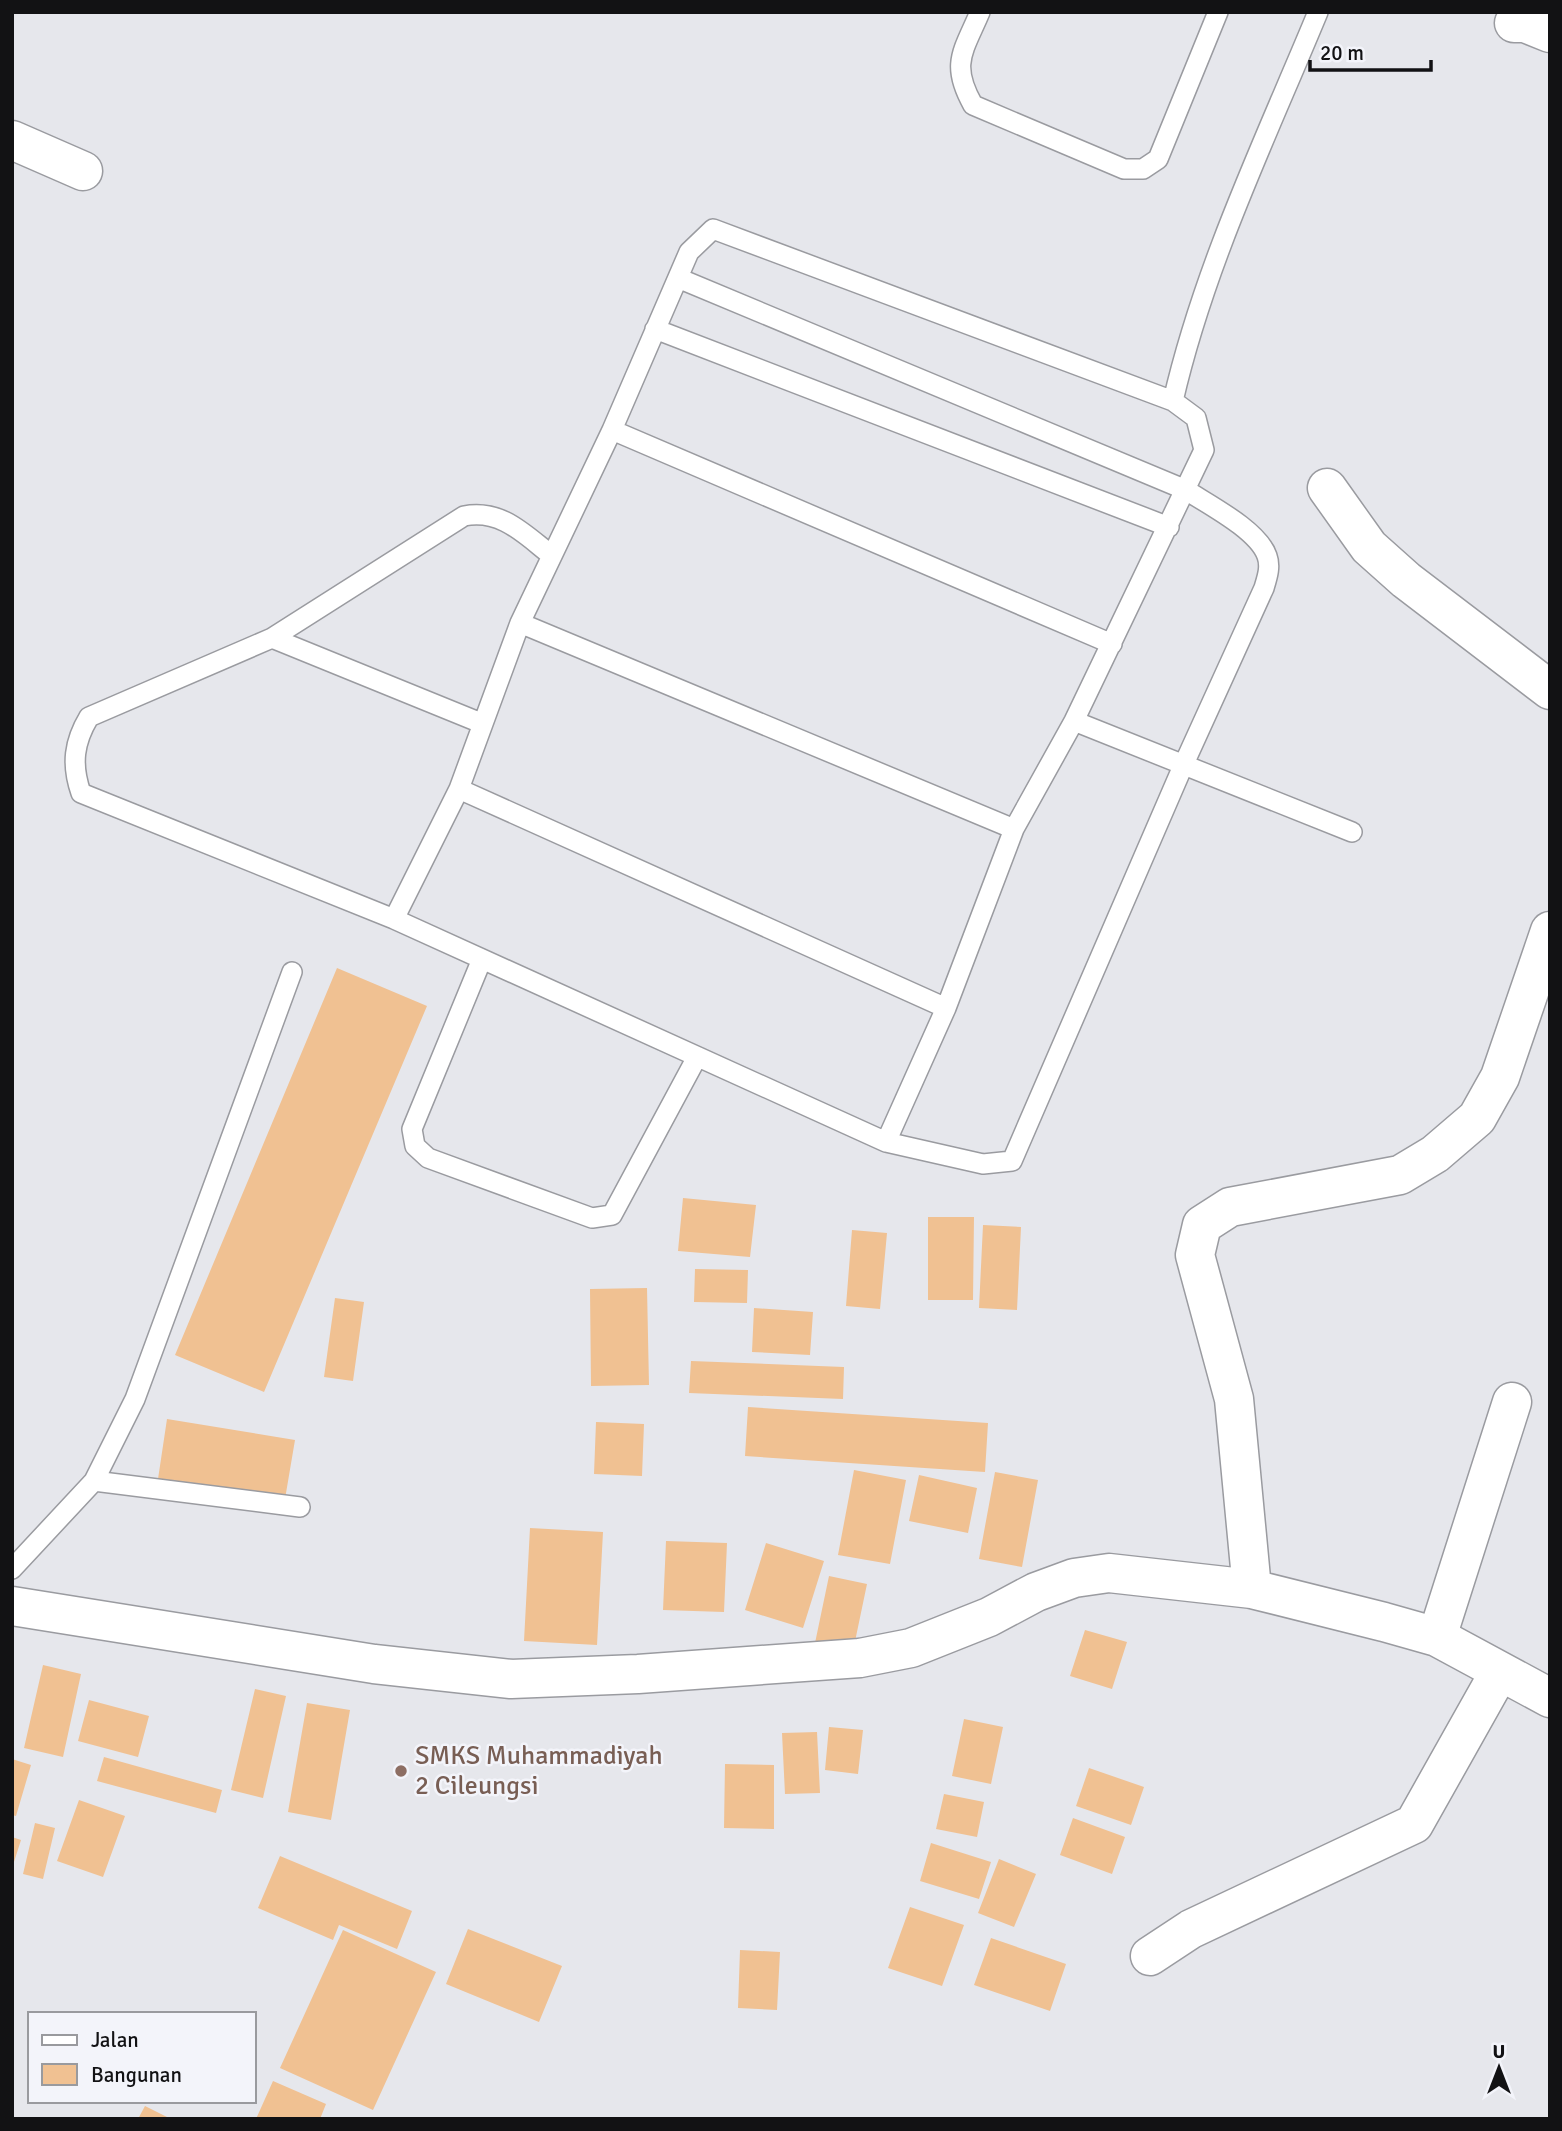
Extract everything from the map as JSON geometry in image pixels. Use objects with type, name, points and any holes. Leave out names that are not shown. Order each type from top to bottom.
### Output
[{"type":"street","points":[[12,140],[83,171]]},
{"type":"street","points":[[1327,488],[1369,547],[1406,580],[1547,677]]},
{"type":"street","points":[[1252,1589],[1234,1399],[1195,1255],[1202,1225],[1230,1207],[1400,1175],[1435,1154],[1467,1127],[1477,1118],[1500,1077],[1550,931]]},
{"type":"street","points":[[1437,1637],[1512,1402]]},
{"type":"street","points":[[12,1606],[374,1664],[511,1679],[638,1674],[860,1658],[911,1648],[989,1617],[1036,1592],[1074,1578],[1108,1573],[1252,1589],[1437,1637],[1550,1698]]},
{"type":"street","points":[[1150,1956],[1191,1929],[1415,1824],[1500,1671]]},
{"type":"lane","points":[[980,12],[961,58],[961,82],[973,105],[1124,169],[1143,169],[1158,159],[1171,133],[1218,12]]},
{"type":"lane","points":[[1173,401],[1193,321],[1248,177],[1318,12]]},
{"type":"lane","points":[[394,919],[459,789],[481,723],[520,623],[612,430],[689,252],[713,229],[1173,401],[1196,418],[1202,432],[1204,450],[1074,721],[1014,829],[946,1008],[886,1142]]},
{"type":"lane","points":[[551,555],[495,515],[482,513],[464,516],[272,638],[89,717],[75,748],[74,774],[81,793],[394,919],[886,1142],[983,1164],[1012,1161],[1183,766],[1264,588],[1269,569],[1267,554],[1248,531],[1186,490],[678,278]]},
{"type":"lane","points":[[655,329],[1169,527]]},
{"type":"lane","points":[[612,430],[1112,644]]},
{"type":"lane","points":[[520,623],[1014,829]]},
{"type":"lane","points":[[272,638],[481,723]]},
{"type":"lane","points":[[1074,721],[1352,832]]},
{"type":"lane","points":[[459,789],[946,1008]]},
{"type":"lane","points":[[482,959],[412,1129],[415,1146],[428,1158],[592,1218],[612,1215],[697,1057]]},
{"type":"lane","points":[[12,1569],[93,1481],[135,1399],[292,972]]},
{"type":"lane","points":[[93,1481],[300,1507]]},
{"type":"building","points":[[337,968],[427,1006],[264,1392],[175,1355]]},
{"type":"building","points":[[683,1198],[756,1205],[750,1257],[678,1251]]},
{"type":"building","points":[[928,1217],[974,1217],[973,1300],[928,1300]]},
{"type":"building","points":[[983,1225],[1021,1227],[1017,1310],[979,1308]]},
{"type":"building","points":[[852,1230],[887,1233],[880,1309],[846,1306]]},
{"type":"building","points":[[695,1269],[748,1270],[747,1303],[694,1302]]},
{"type":"building","points":[[647,1288],[649,1385],[591,1386],[590,1289]]},
{"type":"building","points":[[335,1298],[364,1302],[353,1381],[324,1377]]},
{"type":"building","points":[[754,1308],[813,1312],[810,1355],[752,1352]]},
{"type":"building","points":[[691,1361],[844,1367],[843,1399],[689,1393]]},
{"type":"building","points":[[748,1407],[988,1423],[985,1472],[745,1456]]},
{"type":"building","points":[[167,1419],[295,1440],[285,1499],[158,1479]]},
{"type":"building","points":[[596,1422],[644,1424],[642,1476],[594,1474]]},
{"type":"building","points":[[854,1470],[906,1480],[890,1564],[838,1555]]},
{"type":"building","points":[[995,1472],[1038,1480],[1022,1567],[979,1559]]},
{"type":"building","points":[[919,1475],[977,1488],[968,1533],[909,1521]]},
{"type":"building","points":[[530,1528],[603,1532],[597,1645],[524,1641]]},
{"type":"building","points":[[666,1541],[727,1543],[724,1612],[663,1610]]},
{"type":"building","points":[[766,1543],[824,1561],[803,1628],[745,1610]]},
{"type":"building","points":[[829,1576],[867,1584],[853,1651],[815,1643]]},
{"type":"building","points":[[1085,1630],[1127,1642],[1112,1689],[1070,1676]]},
{"type":"building","points":[[43,1665],[81,1674],[63,1757],[24,1748]]},
{"type":"building","points":[[255,1689],[286,1696],[263,1798],[231,1790]]},
{"type":"building","points":[[89,1700],[149,1716],[138,1757],[78,1741]]},
{"type":"building","points":[[307,1703],[350,1710],[331,1820],[288,1812]]},
{"type":"building","points":[[964,1719],[1003,1727],[991,1784],[952,1776]]},
{"type":"building","points":[[829,1727],[863,1730],[858,1774],[825,1770]]},
{"type":"building","points":[[817,1732],[820,1793],[785,1794],[782,1733]]},
{"type":"building","points":[[104,1757],[222,1790],[216,1813],[97,1781]]},
{"type":"building","points":[[12,1759],[31,1765],[16,1816],[12,1815]]},
{"type":"building","points":[[725,1764],[774,1765],[774,1829],[724,1828]]},
{"type":"building","points":[[1089,1768],[1144,1787],[1131,1825],[1076,1806]]},
{"type":"building","points":[[944,1794],[984,1802],[977,1837],[936,1829]]},
{"type":"building","points":[[79,1800],[125,1816],[103,1877],[57,1861]]},
{"type":"building","points":[[1073,1818],[1125,1837],[1112,1874],[1060,1855]]},
{"type":"building","points":[[35,1823],[55,1828],[43,1879],[23,1874]]},
{"type":"building","points":[[12,1837],[21,1840],[13,1865],[12,1865]]},
{"type":"building","points":[[931,1843],[991,1862],[979,1899],[920,1881]]},
{"type":"building","points":[[280,1856],[412,1911],[397,1949],[339,1925],[333,1940],[258,1908]]},
{"type":"building","points":[[999,1859],[1036,1874],[1014,1927],[978,1913]]},
{"type":"building","points":[[910,1907],[964,1925],[942,1986],[888,1968]]},
{"type":"building","points":[[468,1929],[562,1966],[539,2022],[446,1984]]},
{"type":"building","points":[[343,1930],[436,1972],[373,2110],[280,2068]]},
{"type":"building","points":[[991,1938],[1066,1964],[1050,2011],[974,1985]]},
{"type":"building","points":[[740,1950],[780,1952],[777,2010],[738,2008]]},
{"type":"building","points":[[273,2081],[326,2104],[320,2119],[256,2119]]},
{"type":"building","points":[[145,2106],[171,2119],[138,2119]]},
{"type":"place","name":"SMKS Muhammadiyah 2 Cileungsi","points":[[401,1771]]}]
